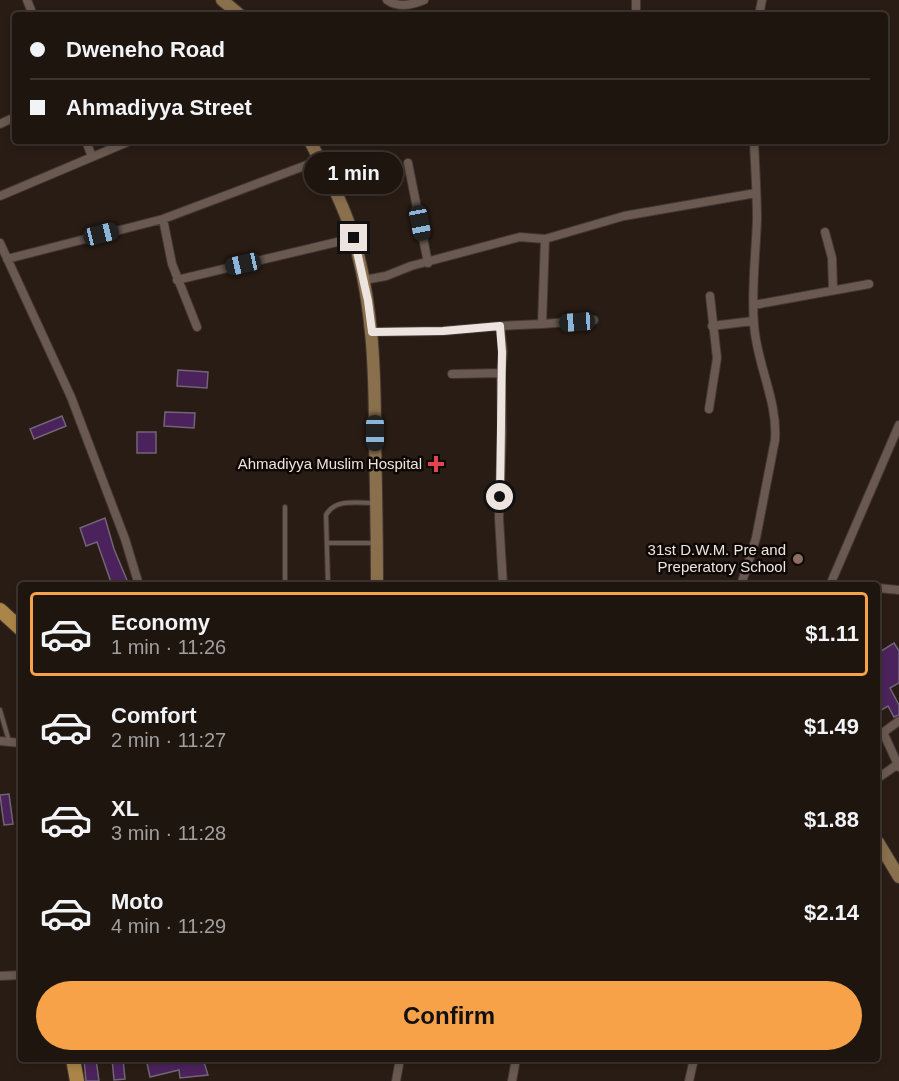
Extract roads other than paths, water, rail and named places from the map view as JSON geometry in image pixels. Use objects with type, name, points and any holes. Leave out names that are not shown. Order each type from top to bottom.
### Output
[{"type":"main road","points":[[0,610],[14,626]]},
{"type":"main road","points":[[73,1062],[76,1081]]},
{"type":"street","points":[[222,0],[236,12]]},
{"type":"street","points":[[387,0],[395,4],[411,5],[424,0]]},
{"type":"street","points":[[87,144],[92,157]]},
{"type":"street","points":[[0,196],[123,144]]},
{"type":"street","points":[[312,144],[347,216],[364,280],[372,332],[375,386],[377,582]]},
{"type":"street","points":[[742,582],[756,538],[776,433],[772,405],[756,345],[753,321],[756,193],[754,144]]},
{"type":"street","points":[[7,259],[163,219],[320,160]]},
{"type":"street","points":[[408,163],[428,263]]},
{"type":"street","points":[[364,280],[386,276],[520,237],[545,239],[624,216],[756,193]]},
{"type":"street","points":[[163,219],[164,235],[177,280],[197,327]]},
{"type":"street","points":[[825,232],[832,258],[833,289]]},
{"type":"street","points":[[177,280],[354,238]]},
{"type":"street","points":[[542,324],[545,239]]},
{"type":"street","points":[[0,243],[71,397],[125,540],[138,582]]},
{"type":"street","points":[[754,305],[868,284]]},
{"type":"street","points":[[710,296],[717,358],[710,409]]},
{"type":"street","points":[[372,332],[443,331],[594,320]]},
{"type":"street","points":[[712,326],[753,321]]},
{"type":"street","points":[[500,326],[502,433],[499,518],[503,582]]},
{"type":"street","points":[[452,374],[501,373]]},
{"type":"street","points":[[831,582],[899,424]]},
{"type":"street","points":[[880,588],[899,590]]},
{"type":"street","points":[[880,777],[898,765],[880,734],[899,721]]},
{"type":"street","points":[[880,845],[899,878]]},
{"type":"street","points":[[0,976],[18,975]]},
{"type":"street","points":[[396,1081],[399,1062]]},
{"type":"street","points":[[512,1081],[515,1062]]},
{"type":"street","points":[[688,1081],[693,1062]]},
{"type":"lane","points":[[328,582],[326,515],[330,507],[337,504],[376,503]]},
{"type":"lane","points":[[285,507],[285,582]]},
{"type":"lane","points":[[328,543],[377,543]]},
{"type":"lane","points":[[0,710],[5,741]]},
{"type":"place","name":"Ahmadiyya Muslim Hospital","points":[[436,464]]},
{"type":"place","name":"31st D.W.M. Pre and Preperatory School","points":[[798,559]]}]
